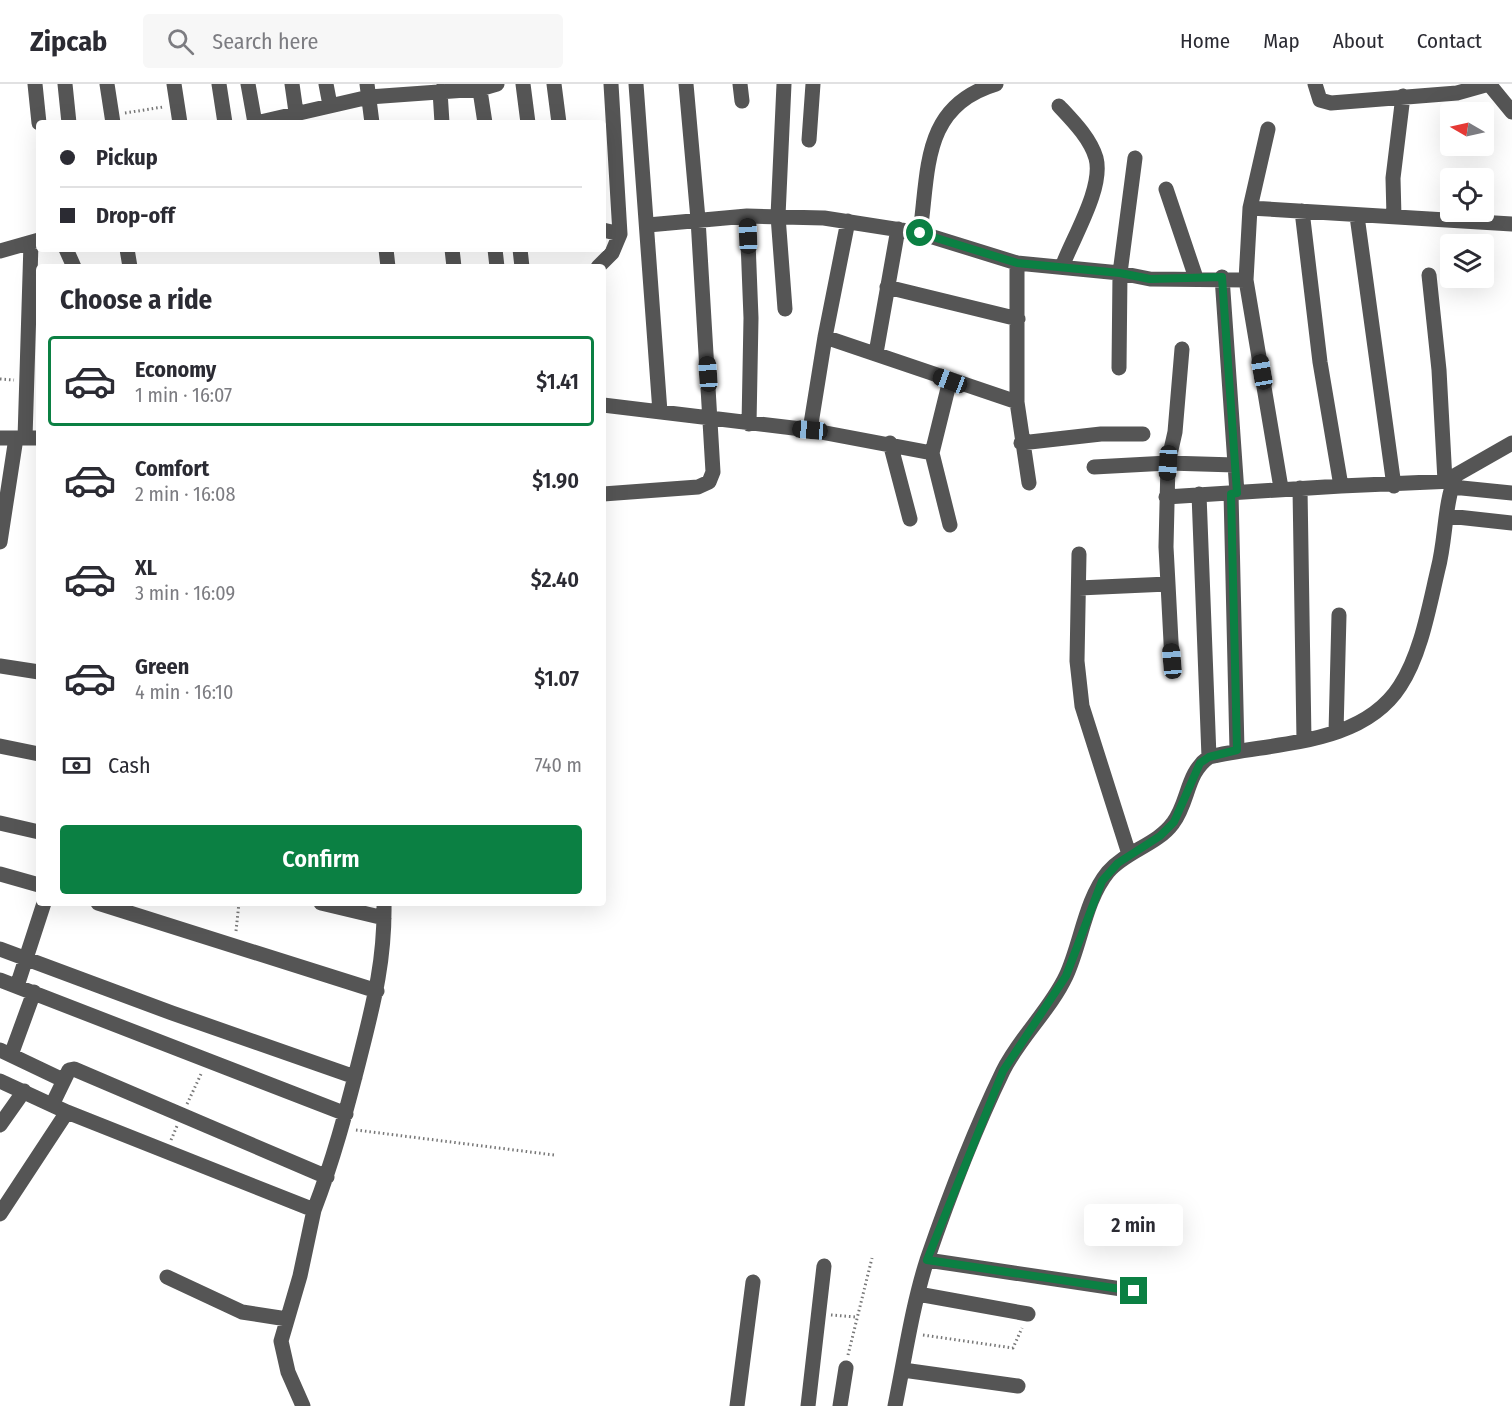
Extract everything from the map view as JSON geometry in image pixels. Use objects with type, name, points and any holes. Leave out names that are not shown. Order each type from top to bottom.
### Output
[{"type":"street","points":[[35,84],[39,120]]},
{"type":"street","points":[[65,84],[69,120]]},
{"type":"street","points":[[107,84],[113,119]]},
{"type":"street","points":[[174,84],[180,120]]},
{"type":"street","points":[[219,84],[225,120]]},
{"type":"street","points":[[248,84],[254,120]]},
{"type":"street","points":[[291,84],[296,112]]},
{"type":"street","points":[[326,84],[330,105]]},
{"type":"street","points":[[266,120],[330,105],[368,91],[440,91],[496,84]]},
{"type":"street","points":[[523,84],[528,120]]},
{"type":"street","points":[[554,84],[559,120]]},
{"type":"street","points":[[601,264],[612,253],[620,234],[611,84]]},
{"type":"street","points":[[636,84],[660,412]]},
{"type":"street","points":[[606,494],[698,487],[709,482],[713,472],[698,219],[686,84]]},
{"type":"street","points":[[740,84],[742,101]]},
{"type":"street","points":[[784,84],[778,216],[785,309]]},
{"type":"street","points":[[809,140],[813,84]]},
{"type":"street","points":[[920,233],[930,164],[941,122],[960,101],[996,84]]},
{"type":"street","points":[[1315,84],[1317,97],[1325,102],[1408,92],[1457,93],[1489,84],[1512,112]]},
{"type":"street","points":[[480,87],[485,120]]},
{"type":"street","points":[[368,91],[372,120]]},
{"type":"street","points":[[440,91],[442,120]]},
{"type":"street","points":[[1394,217],[1393,178],[1408,92]]},
{"type":"street","points":[[1059,106],[1080,130],[1097,164],[1094,189],[1062,267]]},
{"type":"street","points":[[1268,129],[1251,208],[1246,280],[1281,488]]},
{"type":"street","points":[[1119,368],[1120,273],[1136,158]]},
{"type":"street","points":[[1166,189],[1196,278]]},
{"type":"street","points":[[1251,208],[1512,224]]},
{"type":"street","points":[[1302,211],[1320,362],[1341,486]]},
{"type":"street","points":[[648,225],[747,216],[848,221],[920,233],[1017,263],[1120,273],[1150,279],[1222,277],[1246,280]]},
{"type":"street","points":[[747,216],[752,318],[749,424]]},
{"type":"street","points":[[1357,216],[1394,486]]},
{"type":"street","points":[[810,430],[825,337],[848,221]]},
{"type":"street","points":[[876,352],[898,229]]},
{"type":"street","points":[[606,231],[620,234]]},
{"type":"street","points":[[0,251],[35,242],[20,438],[0,542]]},
{"type":"street","points":[[1017,263],[1017,402],[1021,443],[1029,483]]},
{"type":"street","points":[[895,1406],[927,1260],[1003,1071],[1066,976],[1102,881],[1109,871],[1129,854],[1160,836],[1174,822],[1192,776],[1200,763],[1209,757],[1336,732],[1373,715],[1401,685],[1416,648],[1438,568],[1448,516],[1450,483],[1429,275]]},
{"type":"street","points":[[1222,277],[1235,465],[1237,750]]},
{"type":"street","points":[[887,287],[1018,319]]},
{"type":"street","points":[[825,337],[876,352],[950,381],[1017,402]]},
{"type":"street","points":[[1172,661],[1166,497],[1168,463],[1175,432],[1182,349]]},
{"type":"street","points":[[950,381],[932,453],[950,525]]},
{"type":"street","points":[[606,404],[810,430],[890,443],[932,453]]},
{"type":"street","points":[[1021,443],[1101,434],[1143,434]]},
{"type":"street","points":[[890,443],[910,519]]},
{"type":"street","points":[[1450,483],[1462,470],[1490,457],[1512,443]]},
{"type":"street","points":[[1094,467],[1168,463],[1235,465]]},
{"type":"street","points":[[1166,497],[1281,488],[1450,483],[1512,493]]},
{"type":"street","points":[[1300,488],[1304,740]]},
{"type":"street","points":[[1199,494],[1209,757]]},
{"type":"street","points":[[1448,516],[1512,523]]},
{"type":"street","points":[[1078,554],[1077,661],[1082,706],[1129,854]]},
{"type":"street","points":[[1079,588],[1168,584]]},
{"type":"street","points":[[1336,732],[1339,615]]},
{"type":"street","points":[[0,666],[36,672]]},
{"type":"street","points":[[0,746],[36,753]]},
{"type":"street","points":[[0,823],[36,831]]},
{"type":"street","points":[[0,874],[36,884]]},
{"type":"street","points":[[17,986],[43,906]]},
{"type":"street","points":[[108,906],[377,991]]},
{"type":"street","points":[[303,1406],[291,1381],[281,1348],[302,1269],[314,1210],[344,1121],[382,968],[384,910],[348,906]]},
{"type":"street","points":[[0,949],[172,1013],[355,1077]]},
{"type":"street","points":[[0,980],[344,1121]]},
{"type":"street","points":[[34,992],[6,1053],[63,1080]]},
{"type":"street","points":[[52,1105],[69,1070],[74,1070],[327,1177]]},
{"type":"street","points":[[0,1081],[66,1112],[314,1210]]},
{"type":"street","points":[[0,1125],[24,1091]]},
{"type":"street","points":[[0,1214],[66,1112]]},
{"type":"street","points":[[927,1260],[1134,1291]]},
{"type":"street","points":[[808,1406],[824,1266]]},
{"type":"street","points":[[166,1277],[242,1312],[287,1319]]},
{"type":"street","points":[[737,1406],[753,1282]]},
{"type":"street","points":[[918,1294],[1028,1314]]},
{"type":"street","points":[[840,1406],[846,1368]]},
{"type":"street","points":[[903,1370],[1018,1386]]},
{"type":"path","points":[[113,119],[177,105]]},
{"type":"path","points":[[235,946],[239,906]]},
{"type":"path","points":[[344,1121],[554,1155]]},
{"type":"path","points":[[846,1368],[856,1317],[872,1258]]},
{"type":"path","points":[[820,1314],[856,1317]]},
{"type":"path","points":[[910,1333],[1013,1348],[1028,1314]]},
{"type":"route","points":[[920,233],[1017,263],[1120,273],[1150,279],[1222,277],[1237,493],[1231,494],[1237,750],[1209,757],[1200,763],[1192,776],[1174,822],[1160,836],[1118,863],[1102,881],[1066,976],[1003,1071],[927,1260],[1134,1291]]}]
